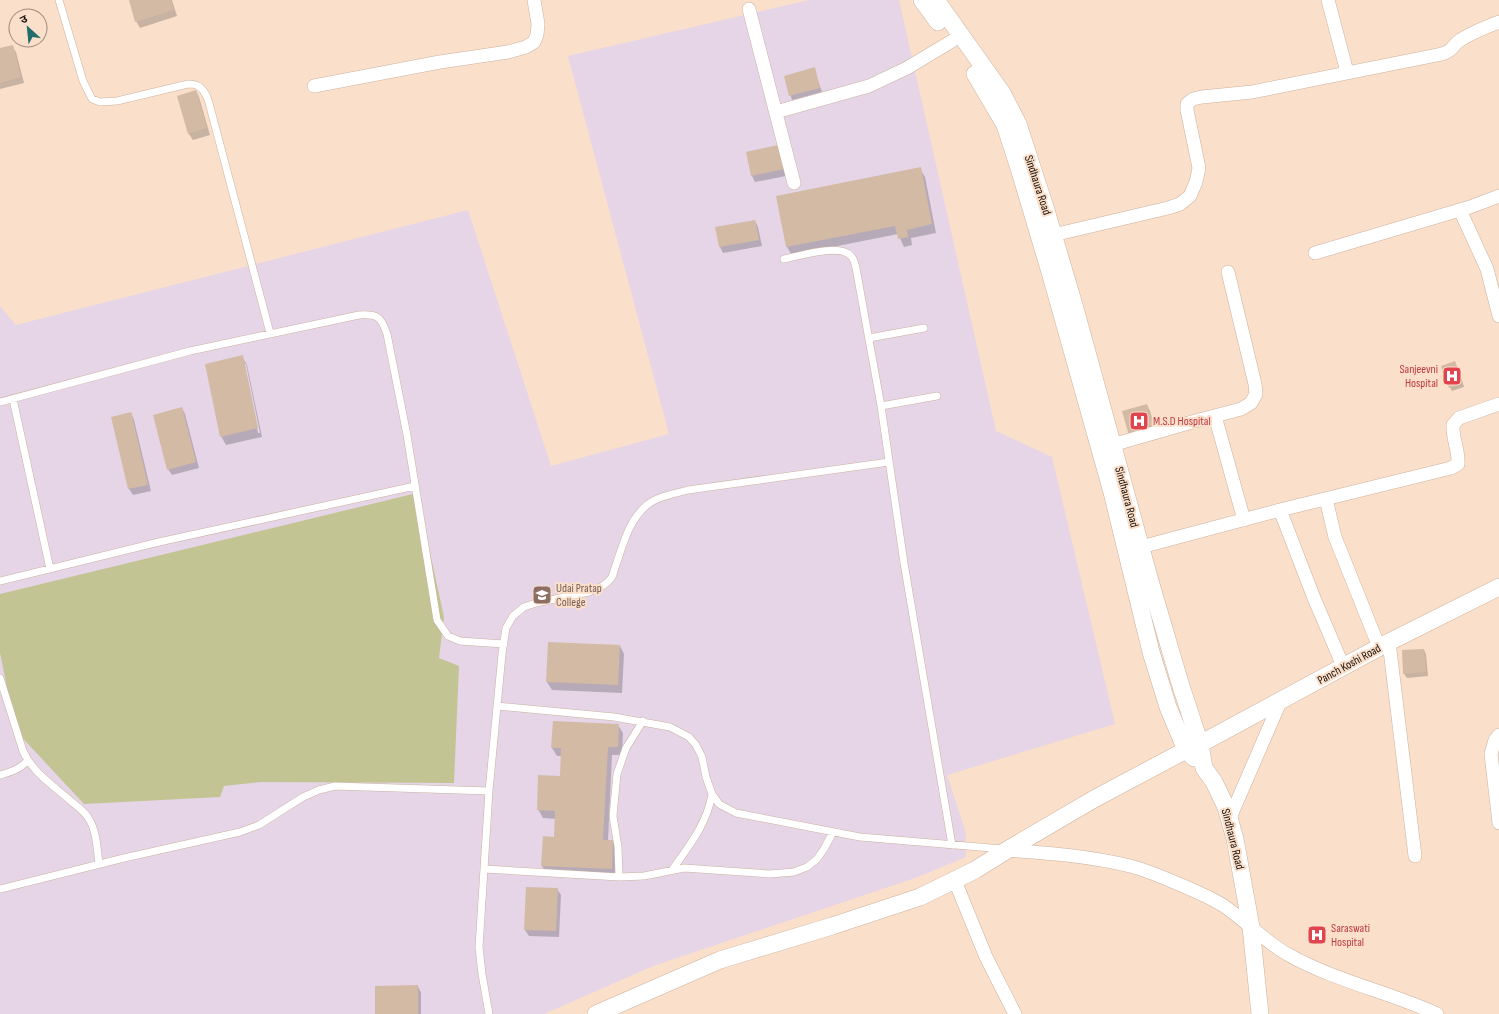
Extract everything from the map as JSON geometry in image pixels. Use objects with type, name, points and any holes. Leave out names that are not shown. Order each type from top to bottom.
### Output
[{"type":"street","points":[[314,86],[440,62],[508,52],[526,47],[534,42],[537,35],[538,24],[534,0]]},
{"type":"street","points":[[922,0],[982,84],[1005,124],[1050,272],[1112,492],[1151,652],[1168,707],[1193,747]]},
{"type":"street","name":"Sindhaura Road","points":[[936,0],[1002,93],[1018,124],[1053,235],[1180,683],[1193,747],[1204,768],[1214,782],[1226,807],[1235,839],[1251,927],[1260,1014]]},
{"type":"street","points":[[1328,0],[1347,72]]},
{"type":"street","points":[[749,9],[794,183]]},
{"type":"street","points":[[1053,235],[1168,208],[1180,204],[1190,196],[1196,182],[1199,168],[1187,110],[1187,104],[1193,99],[1202,96],[1252,92],[1446,53],[1450,51],[1458,42],[1499,22]]},
{"type":"street","points":[[776,112],[869,86],[885,80],[924,59],[952,41]]},
{"type":"street","points":[[1315,253],[1460,210],[1499,196]]},
{"type":"street","points":[[1460,210],[1487,269],[1499,316]]},
{"type":"street","points":[[1112,445],[1241,409],[1252,403],[1256,394],[1255,384],[1228,272]]},
{"type":"street","points":[[1141,547],[1280,510],[1451,468],[1458,464],[1458,457],[1452,432],[1453,424],[1459,418],[1499,404]]},
{"type":"street","points":[[1215,416],[1244,520]]},
{"type":"street","points":[[1326,499],[1335,537],[1384,644],[1415,856]]},
{"type":"street","points":[[1280,510],[1314,598],[1343,666]]},
{"type":"street","name":"Panch Koshi Road","points":[[596,1014],[620,1009],[720,960],[832,926],[920,897],[955,881],[1094,799],[1384,644],[1499,587]]},
{"type":"street","points":[[1229,820],[1281,700]]},
{"type":"street","points":[[1499,736],[1495,740],[1491,754],[1497,786],[1499,823]]},
{"type":"street","points":[[1007,850],[1061,854],[1097,859],[1131,866],[1165,878],[1198,892],[1223,906],[1268,942],[1288,955],[1310,966],[1437,1014]]},
{"type":"street","points":[[955,881],[986,957],[1015,1014]]},
{"type":"lane","points":[[59,0],[83,81],[92,99],[100,102],[117,101],[188,84],[197,85],[204,91],[213,118],[270,333]]},
{"type":"lane","points":[[784,259],[831,250],[840,250],[847,252],[851,256],[859,280],[881,406],[904,563],[952,845]]},
{"type":"lane","points":[[0,402],[190,351],[270,333],[359,315],[370,314],[379,317],[384,323],[387,334],[407,435],[437,620],[448,636],[460,641],[504,644]]},
{"type":"lane","points":[[869,338],[924,328]]},
{"type":"lane","points":[[881,406],[937,396]]},
{"type":"lane","points":[[13,399],[50,569]]},
{"type":"lane","points":[[489,1014],[479,947],[489,791],[497,706],[506,628],[512,616],[536,602],[589,592],[596,590],[605,584],[612,577],[626,535],[635,516],[648,504],[664,496],[688,490],[889,462]]},
{"type":"lane","points":[[0,581],[159,542],[415,486]]},
{"type":"lane","points":[[0,678],[27,761],[34,770],[82,810],[90,819],[99,864]]},
{"type":"lane","points":[[497,706],[614,717],[670,727],[689,737],[696,745],[702,757],[706,777],[712,794],[719,804],[736,813],[860,837],[1007,850]]},
{"type":"lane","points":[[618,877],[618,847],[613,816],[617,774],[626,748],[643,721]]},
{"type":"lane","points":[[0,775],[12,772],[27,761]]},
{"type":"lane","points":[[0,889],[99,864],[240,832],[259,825],[303,797],[319,790],[335,786],[489,791]]},
{"type":"lane","points":[[672,870],[693,840],[705,819],[710,808],[712,794]]},
{"type":"lane","points":[[484,869],[618,877],[644,876],[684,868],[770,874],[794,872],[807,867],[818,859],[833,832]]},
{"type":"shaded area","name":"Udai Pratap College","points":[[809,0],[899,0],[996,431],[1052,457],[1115,724],[947,775],[966,833],[966,857],[915,878],[653,966],[544,1014],[0,1014],[0,306],[16,325],[468,210],[551,466],[669,434],[568,56]]},
{"type":"green space","points":[[417,493],[444,617],[439,658],[459,666],[454,783],[261,782],[224,786],[220,797],[84,804],[16,731],[0,653],[0,594]]},
{"type":"building","points":[[129,0],[171,0],[174,10],[135,22]]},
{"type":"building","points":[[8,46],[8,48],[14,48],[21,77],[0,83],[0,48]]},
{"type":"building","points":[[815,67],[820,88],[789,96],[784,76]]},
{"type":"building","points":[[196,90],[207,128],[188,134],[177,96]]},
{"type":"building","points":[[778,145],[784,169],[751,176],[746,152]]},
{"type":"building","points":[[921,167],[932,224],[907,230],[908,237],[898,239],[895,226],[786,247],[776,196]]},
{"type":"building","points":[[755,220],[759,240],[719,247],[715,227]]},
{"type":"building","points":[[243,355],[258,428],[220,437],[205,364]]},
{"type":"building","points":[[1455,361],[1463,383],[1449,388],[1441,366]]},
{"type":"building","points":[[1147,404],[1155,432],[1130,439],[1122,411]]},
{"type":"building","points":[[182,407],[196,462],[167,470],[153,415]]},
{"type":"building","points":[[131,412],[148,485],[128,489],[111,417]]},
{"type":"building","points":[[548,642],[620,645],[618,685],[546,682]]},
{"type":"building","points":[[1424,649],[1426,672],[1403,674],[1402,650]]},
{"type":"building","points":[[553,721],[619,724],[618,747],[608,747],[603,840],[613,840],[612,869],[541,866],[543,836],[554,837],[555,811],[537,810],[538,775],[560,776],[561,748],[551,748]]},
{"type":"building","points":[[526,887],[558,888],[556,931],[524,930]]},
{"type":"building","points":[[418,985],[418,1014],[375,1014],[375,986]]},
{"type":"place","name":"Sanjeevni Hospital","points":[[1452,376]]},
{"type":"place","name":"M.S.D Hospital","points":[[1139,421]]},
{"type":"place","name":"Udai Pratap College","points":[[542,595]]},
{"type":"place","name":"Saraswati Hospital","points":[[1317,935]]}]
